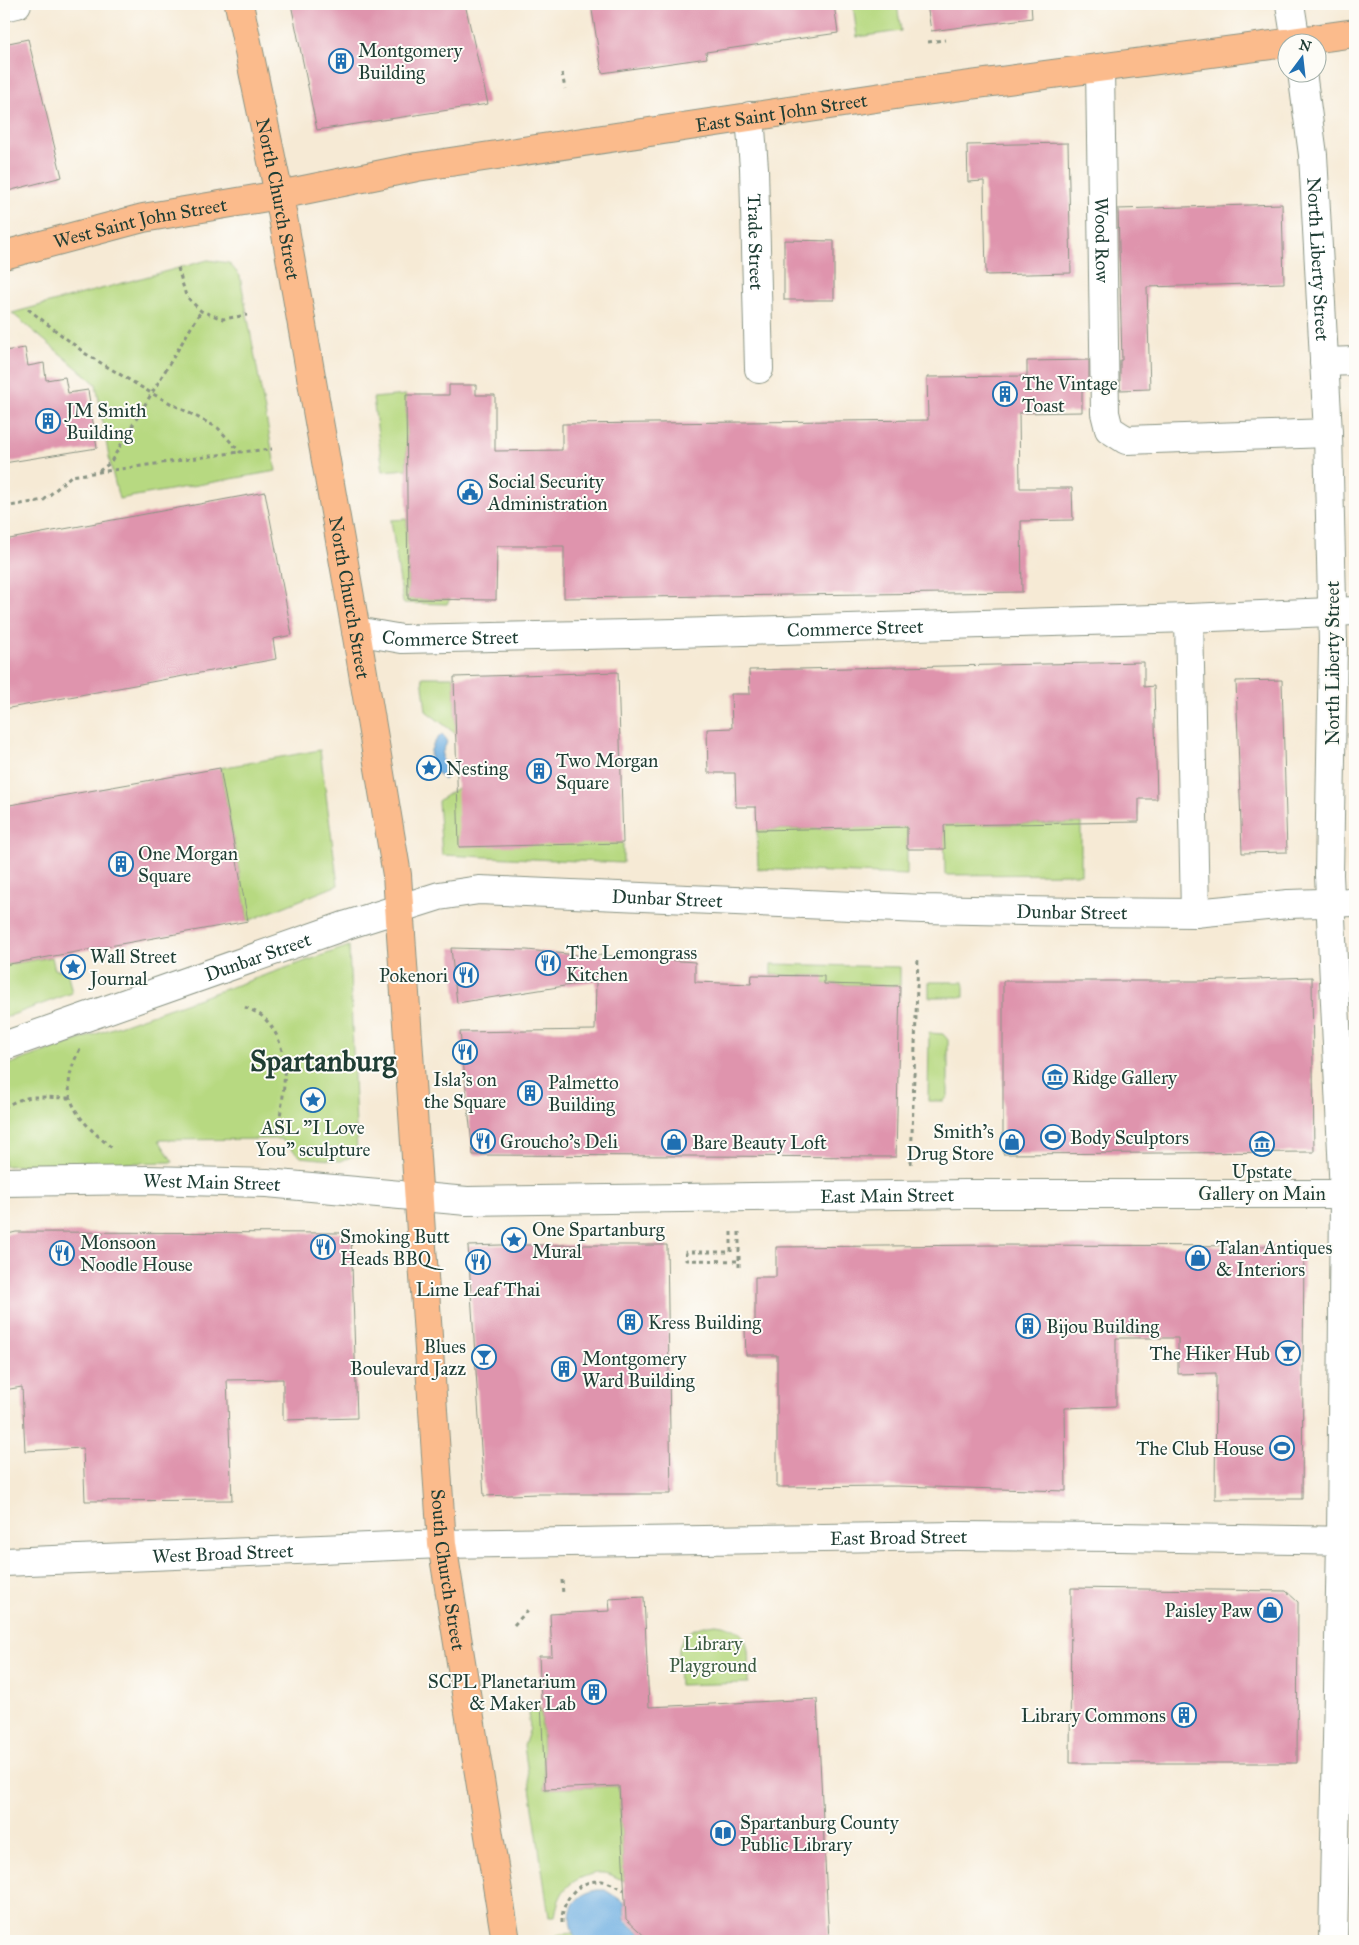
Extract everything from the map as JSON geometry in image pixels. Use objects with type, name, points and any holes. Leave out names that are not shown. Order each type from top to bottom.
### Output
[{"type":"main road","name":"North Church Street","points":[[239,4],[279,195],[397,875],[420,1197]]},
{"type":"main road","points":[[1326,37],[1355,33]]},
{"type":"main road","name":"East Saint John Street","points":[[279,195],[417,167],[750,116],[1276,44]]},
{"type":"main road","name":"West Saint John Street","points":[[4,255],[143,218],[279,195]]},
{"type":"main road","name":"South Church Street","points":[[420,1197],[442,1544],[506,1941]]},
{"type":"street","points":[[4,7],[16,4]]},
{"type":"street","points":[[1290,4],[1294,32]]},
{"type":"street","name":"Wood Row","points":[[1100,68],[1105,413],[1109,429],[1126,440],[1328,433]]},
{"type":"street","name":"North Liberty Street","points":[[1303,82],[1313,155],[1328,433],[1344,611],[1334,644],[1330,876],[1343,902],[1350,1194],[1348,1540],[1333,1941]]},
{"type":"street","name":"Trade Street","points":[[750,116],[754,168],[759,369]]},
{"type":"street","points":[[1324,362],[1355,361]]},
{"type":"street","name":"Commerce Street","points":[[356,631],[402,639],[1189,618],[1344,611]]},
{"type":"street","points":[[1189,618],[1195,913]]},
{"type":"street","name":"Dunbar Street","points":[[4,1046],[347,925],[439,896],[479,890],[922,909],[1195,913],[1343,902]]},
{"type":"street","name":"West Main Street","points":[[4,1182],[147,1180],[268,1183],[420,1197]]},
{"type":"street","name":"East Main Street","points":[[420,1197],[467,1201],[956,1194],[1350,1194]]},
{"type":"street","name":"East Broad Street","points":[[442,1544],[956,1536],[1348,1540]]},
{"type":"street","name":"West Broad Street","points":[[4,1562],[442,1544]]},
{"type":"path","points":[[928,42],[945,40]]},
{"type":"path","points":[[562,73],[565,89]]},
{"type":"path","points":[[178,268],[186,296],[201,311],[223,319],[247,315]]},
{"type":"path","points":[[28,309],[86,354],[218,428],[240,452]]},
{"type":"path","points":[[98,472],[110,464],[151,392],[201,311]]},
{"type":"path","points":[[4,508],[44,500],[72,476],[272,449]]},
{"type":"path","points":[[911,1164],[918,957]]},
{"type":"path","points":[[245,1007],[264,1018],[278,1040],[283,1055],[285,1078],[278,1128]]},
{"type":"path","points":[[83,1044],[74,1060],[69,1082],[69,1098],[76,1114],[112,1148]]},
{"type":"path","points":[[4,1108],[16,1099],[34,1096],[69,1098]]},
{"type":"path","points":[[731,1232],[731,1252],[686,1252],[686,1260],[739,1261]]},
{"type":"path","points":[[739,1232],[739,1270]]},
{"type":"path","points":[[562,1580],[563,1595]]},
{"type":"path","points":[[514,1625],[528,1610]]},
{"type":"path","points":[[562,1923],[565,1902],[571,1893],[586,1883],[603,1881],[624,1890]]},
{"type":"green space","points":[[853,4],[897,4],[901,31],[857,37]]},
{"type":"green space","points":[[208,260],[229,263],[240,276],[276,471],[119,499],[110,463],[96,384],[12,313]]},
{"type":"green space","points":[[406,395],[407,469],[383,471],[373,398]]},
{"type":"green space","points":[[407,519],[408,599],[450,599],[447,604],[403,603],[391,520]]},
{"type":"green space","points":[[422,677],[454,677],[456,734],[426,711]]},
{"type":"green space","points":[[320,750],[338,885],[248,921],[220,768]]},
{"type":"green space","points":[[457,788],[623,843],[623,863],[442,855],[438,801]]},
{"type":"green space","points":[[1081,823],[1081,874],[945,875],[944,825]]},
{"type":"green space","points":[[907,827],[907,875],[758,869],[757,830]]},
{"type":"green space","points":[[349,946],[357,1154],[341,1161],[301,1157],[281,1139],[159,1140],[173,1162],[4,1166],[4,1066]]},
{"type":"green space","points":[[52,957],[55,970],[67,970],[72,993],[4,1018],[4,965]]},
{"type":"green space","points":[[771,964],[900,967],[900,986],[824,984],[823,976],[771,975]]},
{"type":"green space","points":[[929,982],[964,982],[964,997],[929,997]]},
{"type":"green space","points":[[929,1033],[943,1034],[948,1040],[948,1096],[944,1101],[928,1101]]},
{"type":"green space","name":"Library Playground","points":[[716,1624],[737,1631],[747,1644],[748,1683],[679,1685],[679,1651],[685,1636],[692,1630]]},
{"type":"green space","points":[[541,1709],[545,1789],[619,1786],[624,1881],[609,1874],[598,1873],[573,1882],[564,1891],[558,1903],[555,1917],[549,1917],[524,1746],[530,1728],[528,1710]]},
{"type":"green space","points":[[573,1933],[578,1941],[557,1941],[556,1935]]},
{"type":"water","points":[[442,734],[447,740],[442,756],[448,772],[448,776],[444,780],[434,769],[430,757],[433,746]]},
{"type":"water","points":[[597,1890],[605,1890],[624,1902],[625,1920],[641,1934],[636,1941],[577,1941],[571,1924],[570,1916],[572,1909],[580,1897]]},
{"type":"building","points":[[291,4],[465,4],[488,104],[317,130]]},
{"type":"building","points":[[591,4],[834,4],[838,33],[706,52],[707,58],[602,73]]},
{"type":"building","points":[[927,4],[1031,4],[1032,18],[931,31]]},
{"type":"building","points":[[28,39],[62,177],[4,192],[4,44]]},
{"type":"building","points":[[1068,143],[1071,273],[986,275],[984,181],[968,182],[967,145]]},
{"type":"building","points":[[1282,204],[1284,283],[1147,287],[1150,389],[1120,390],[1120,360],[1122,360],[1118,209]]},
{"type":"building","points":[[784,240],[834,241],[834,300],[784,300]]},
{"type":"building","name":"JM Smith Building","points":[[25,348],[28,366],[44,363],[46,380],[65,377],[68,393],[88,390],[97,448],[4,463],[4,351]]},
{"type":"building","points":[[1089,360],[1089,390],[1082,391],[1082,412],[1019,413],[1020,488],[1072,488],[1073,520],[1021,521],[1022,592],[564,598],[564,546],[497,546],[496,600],[408,599],[406,395],[449,395],[449,385],[476,385],[476,395],[495,395],[495,451],[562,450],[562,424],[928,420],[927,377],[1027,376],[1027,361]]},
{"type":"building","points":[[265,492],[292,635],[273,639],[276,659],[4,709],[4,540]]},
{"type":"building","points":[[1144,662],[1144,687],[1154,686],[1157,799],[1139,799],[1139,822],[944,825],[945,849],[907,849],[907,827],[757,830],[756,807],[736,807],[735,773],[708,773],[707,729],[732,728],[731,694],[750,694],[749,670]]},
{"type":"building","name":"Two Morgan Square","points":[[618,672],[623,843],[459,847],[454,677]]},
{"type":"building","points":[[1282,680],[1287,852],[1242,853],[1236,681]]},
{"type":"building","name":"One Morgan Square","points":[[220,768],[248,921],[4,965],[4,806]]},
{"type":"building","points":[[451,948],[527,950],[597,957],[597,955],[695,962],[695,982],[751,984],[752,975],[824,976],[824,984],[900,986],[896,1157],[473,1155],[460,1032],[595,1030],[596,981],[457,1003]]},
{"type":"building","points":[[1312,977],[1314,1152],[1003,1154],[1003,981],[1198,981]]},
{"type":"building","points":[[16,1232],[351,1233],[357,1418],[283,1420],[283,1379],[227,1380],[232,1500],[85,1501],[83,1448],[25,1451],[22,1387],[4,1390],[4,1235]]},
{"type":"building","points":[[667,1245],[671,1494],[484,1496],[468,1246]]},
{"type":"building","points":[[991,1245],[1304,1246],[1302,1499],[1215,1499],[1216,1373],[1178,1374],[1178,1338],[1116,1338],[1116,1406],[1065,1408],[1066,1491],[897,1486],[777,1487],[777,1355],[746,1355],[745,1329],[755,1329],[755,1277],[776,1277],[776,1247]]},
{"type":"building","name":"Library Commons","points":[[1071,1588],[1286,1591],[1298,1602],[1297,1763],[1070,1763]]},
{"type":"building","name":"Spartanburg County Public Library","points":[[644,1597],[649,1707],[817,1699],[829,1941],[650,1941],[626,1919],[619,1786],[545,1789],[539,1656],[552,1656],[550,1614],[610,1611],[609,1599]]},
{"type":"place","name":"Montgomery Building","points":[[341,61]]},
{"type":"place","name":"The Vintage Toast","points":[[1005,394]]},
{"type":"place","name":"JM Smith Building","points":[[48,421]]},
{"type":"place","name":"Social Security Administration","points":[[470,492]]},
{"type":"place","name":"Nesting","points":[[429,768]]},
{"type":"place","name":"Two Morgan Square","points":[[539,771]]},
{"type":"place","name":"One Morgan Square","points":[[121,864]]},
{"type":"place","name":"The Lemongrass Kitchen","points":[[548,963]]},
{"type":"place","name":"Wall Street Journal","points":[[73,967]]},
{"type":"place","name":"Pokenori","points":[[466,975]]},
{"type":"place","name":"Isla's on the Square","points":[[465,1052]]},
{"type":"place","name":"Ridge Gallery","points":[[1055,1077]]},
{"type":"place","name":"Palmetto Building","points":[[530,1093]]},
{"type":"place","name":"ASL \"I Love You\" sculpture","points":[[313,1100]]},
{"type":"place","name":"Body Sculptors","points":[[1053,1137]]},
{"type":"place","name":"Groucho's Deli","points":[[483,1141]]},
{"type":"place","name":"Bare Beauty Loft","points":[[674,1142]]},
{"type":"place","name":"Smith's Drug Store","points":[[1012,1142]]},
{"type":"place","name":"Upstate Gallery on Main","points":[[1262,1144]]},
{"type":"place","name":"One Spartanburg Mural","points":[[514,1240]]},
{"type":"place","name":"Smoking Butt Heads BBQ","points":[[323,1247]]},
{"type":"place","name":"Monsoon Noodle House","points":[[62,1253]]},
{"type":"place","name":"Talan Antiques & Interiors","points":[[1198,1258]]},
{"type":"place","name":"Lime Leaf Thai","points":[[478,1262]]},
{"type":"place","name":"Kress Building","points":[[630,1322]]},
{"type":"place","name":"Bijou Building","points":[[1028,1326]]},
{"type":"place","name":"The Hiker Hub","points":[[1288,1353]]},
{"type":"place","name":"Blues Boulevard Jazz","points":[[484,1357]]},
{"type":"place","name":"Montgomery Ward Building","points":[[564,1369]]},
{"type":"place","name":"The Club House","points":[[1282,1448]]},
{"type":"place","name":"Paisley Paw","points":[[1270,1610]]},
{"type":"place","name":"SCPL Planetarium & Maker Lab","points":[[594,1692]]},
{"type":"place","name":"Library Commons","points":[[1184,1715]]},
{"type":"place","name":"Spartanburg County Public Library","points":[[723,1833]]},
{"type":"district","name":"Spartanburg","points":[[323,1061]]}]
